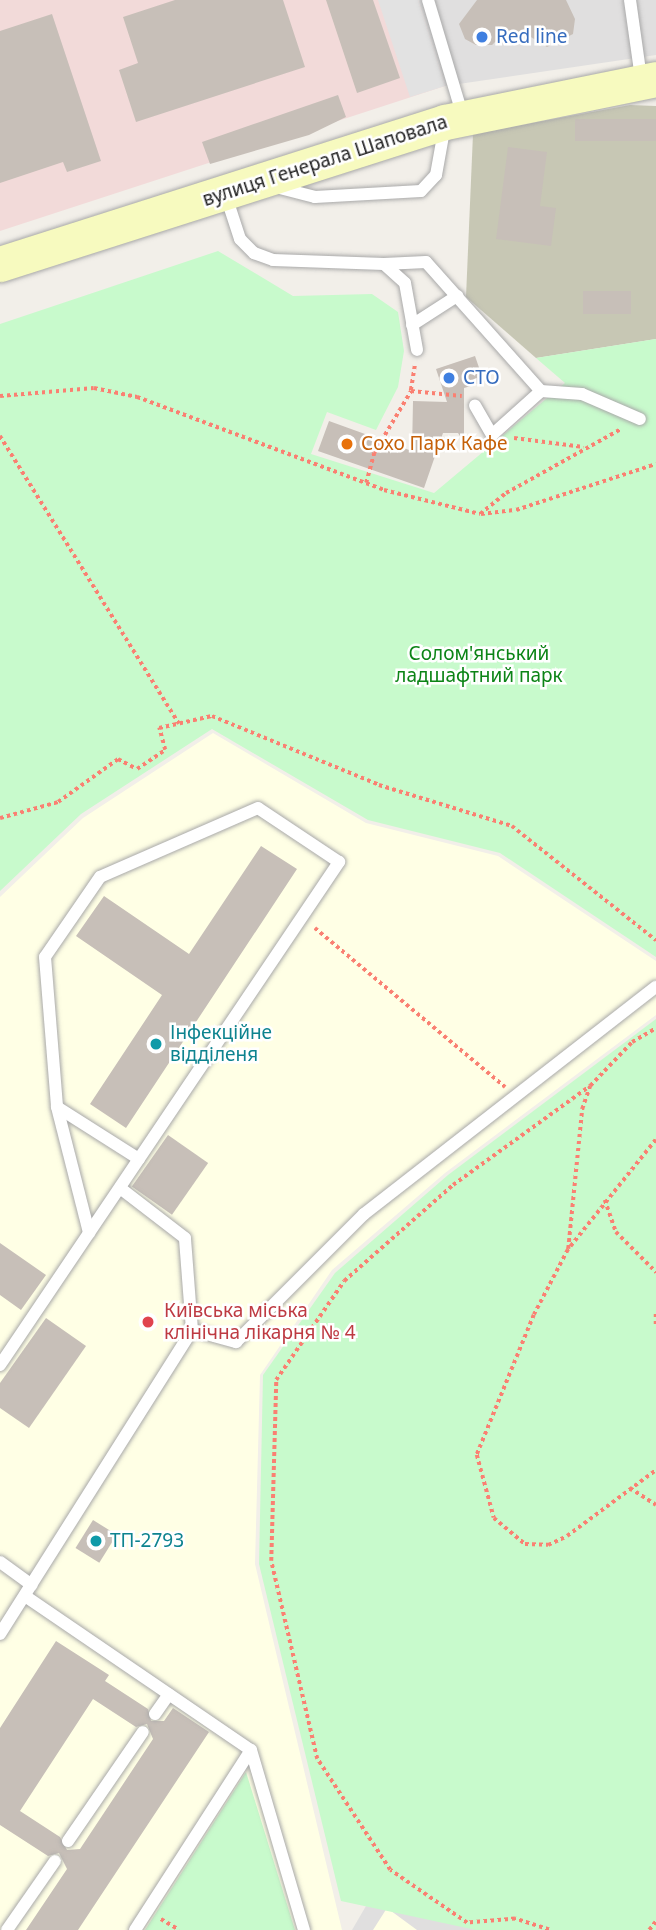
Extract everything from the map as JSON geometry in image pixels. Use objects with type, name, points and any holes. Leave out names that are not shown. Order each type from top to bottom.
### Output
[{"type":"street","name":"вулиця Генерала Шаповала","points":[[0,264],[454,119],[648,79]]},
{"type":"lane","points":[[428,0],[454,119],[436,175],[421,191],[315,197],[240,187],[240,239],[254,253],[274,260],[384,264],[426,262],[541,391],[582,394],[640,419]]},
{"type":"lane","points":[[630,0],[648,79]]},
{"type":"lane","points":[[384,264],[405,283],[417,350]]},
{"type":"lane","points":[[412,325],[457,296]]},
{"type":"lane","points":[[475,406],[492,435],[541,391]]},
{"type":"lane","points":[[0,1365],[340,862],[258,808],[100,877],[45,957],[57,1107],[89,1233]]},
{"type":"lane","points":[[192,1330],[236,1342],[364,1214],[513,1094],[656,987]]},
{"type":"lane","points":[[57,1107],[139,1160]]},
{"type":"lane","points":[[0,1634],[192,1330],[185,1238],[120,1188]]},
{"type":"lane","points":[[0,1562],[29,1590],[169,1694],[251,1750],[304,1930]]},
{"type":"lane","points":[[155,1714],[169,1694]]},
{"type":"lane","points":[[68,1842],[143,1732]]},
{"type":"lane","points":[[135,1930],[251,1750]]},
{"type":"lane","points":[[7,1930],[55,1861]]},
{"type":"path","points":[[366,483],[374,453],[411,391],[417,350]]},
{"type":"path","points":[[0,396],[94,388],[137,397],[366,483],[449,511],[480,514],[516,510],[656,464]]},
{"type":"path","points":[[411,391],[467,396],[475,406]]},
{"type":"path","points":[[480,514],[585,448],[640,419]]},
{"type":"path","points":[[492,435],[585,448]]},
{"type":"path","points":[[0,436],[179,724]]},
{"type":"path","points":[[0,818],[58,802],[118,759],[137,769],[165,750],[159,729],[212,716],[379,785],[512,827],[656,940]]},
{"type":"path","points":[[302,917],[513,1094]]},
{"type":"path","points":[[550,1930],[515,1919],[467,1923],[390,1870],[317,1759],[271,1561],[276,1380],[344,1280],[453,1185],[590,1086],[632,1042],[656,1028]]},
{"type":"path","points":[[568,1250],[582,1109],[590,1086]]},
{"type":"path","points":[[656,1140],[605,1200],[568,1250],[481,1437],[480,1481],[494,1518],[508,1535],[548,1545],[656,1470]]},
{"type":"path","points":[[605,1200],[616,1232],[656,1272]]},
{"type":"path","points":[[656,1314],[656,1328]]},
{"type":"path","points":[[630,1488],[656,1505]]},
{"type":"path","points":[[649,1930],[656,1921]]},
{"type":"shaded area","points":[[0,0],[418,0],[445,86],[0,231]]},
{"type":"shaded area","points":[[378,0],[418,0],[445,86],[410,97]]},
{"type":"shaded area","points":[[418,0],[656,0],[656,55],[445,86]]},
{"type":"shaded area","points":[[630,105],[656,106],[656,339],[536,358],[466,297],[473,134]]},
{"type":"shaded area","name":"Київська міська клінічна лікарня № 4","points":[[213,733],[366,823],[498,856],[656,961],[656,1015],[445,1173],[332,1270],[260,1375],[255,1564],[342,1930],[0,1930],[0,897],[83,818]]},
{"type":"shaded area","points":[[366,1906],[498,1930],[352,1930]]},
{"type":"shaded area","points":[[387,1908],[417,1930],[373,1930]]},
{"type":"green space","name":"Солом'янський ладшафтний парк","points":[[218,251],[293,296],[372,294],[398,312],[404,351],[398,387],[376,430],[327,412],[311,454],[434,493],[565,383],[536,358],[656,339],[656,957],[500,853],[368,820],[212,729],[81,814],[0,891],[0,324]]},
{"type":"green space","points":[[656,1019],[656,1930],[476,1930],[341,1901],[259,1564],[263,1375],[335,1273],[448,1175]]},
{"type":"green space","points":[[246,1772],[295,1930],[145,1930]]},
{"type":"building","points":[[175,0],[283,0],[305,67],[136,122],[119,70],[138,63],[123,17]]},
{"type":"building","points":[[326,0],[373,0],[400,78],[357,93]]},
{"type":"building","points":[[477,0],[566,0],[575,19],[573,34],[547,47],[526,34],[504,33],[492,45],[476,45],[465,39],[459,24]]},
{"type":"building","points":[[52,14],[101,161],[67,172],[63,162],[0,183],[0,31]]},
{"type":"building","points":[[338,95],[346,117],[309,135],[210,164],[202,142]]},
{"type":"building","points":[[575,119],[656,119],[656,141],[575,141]]},
{"type":"building","points":[[508,147],[547,152],[540,206],[556,208],[551,246],[496,239]]},
{"type":"building","points":[[583,291],[631,291],[631,314],[583,314]]},
{"type":"building","points":[[475,356],[484,382],[464,388],[464,442],[458,433],[443,433],[424,488],[318,451],[329,421],[412,451],[413,401],[447,402],[436,369]]},
{"type":"building","name":"Інфекційне відділеня","points":[[261,846],[297,869],[126,1128],[90,1104],[162,995],[76,936],[104,896],[189,954]]},
{"type":"building","points":[[168,1135],[208,1163],[172,1215],[132,1187]]},
{"type":"building","points":[[0,1243],[46,1275],[21,1310],[0,1295]]},
{"type":"building","points":[[46,1318],[86,1346],[29,1428],[0,1408],[0,1383]]},
{"type":"building","name":"ТП-2793","points":[[93,1520],[117,1535],[99,1563],[76,1548]]},
{"type":"building","points":[[56,1641],[109,1675],[105,1681],[148,1709],[151,1721],[164,1721],[173,1708],[209,1732],[78,1930],[26,1930],[67,1869],[59,1853],[48,1856],[0,1825],[0,1728]],"holes":[[[93,1699],[136,1727],[147,1724],[153,1739],[80,1849],[67,1850],[60,1837],[20,1811]]]},
{"type":"place","name":"Red line","points":[[482,37]]},
{"type":"place","name":"СТО","points":[[449,378]]},
{"type":"place","name":"Сохо Парк Кафе","points":[[347,444]]},
{"type":"place","name":"Інфекційне відділеня","points":[[156,1044]]},
{"type":"place","name":"Київська міська клінічна лікарня № 4","points":[[148,1322]]},
{"type":"place","name":"ТП-2793","points":[[96,1541]]}]
